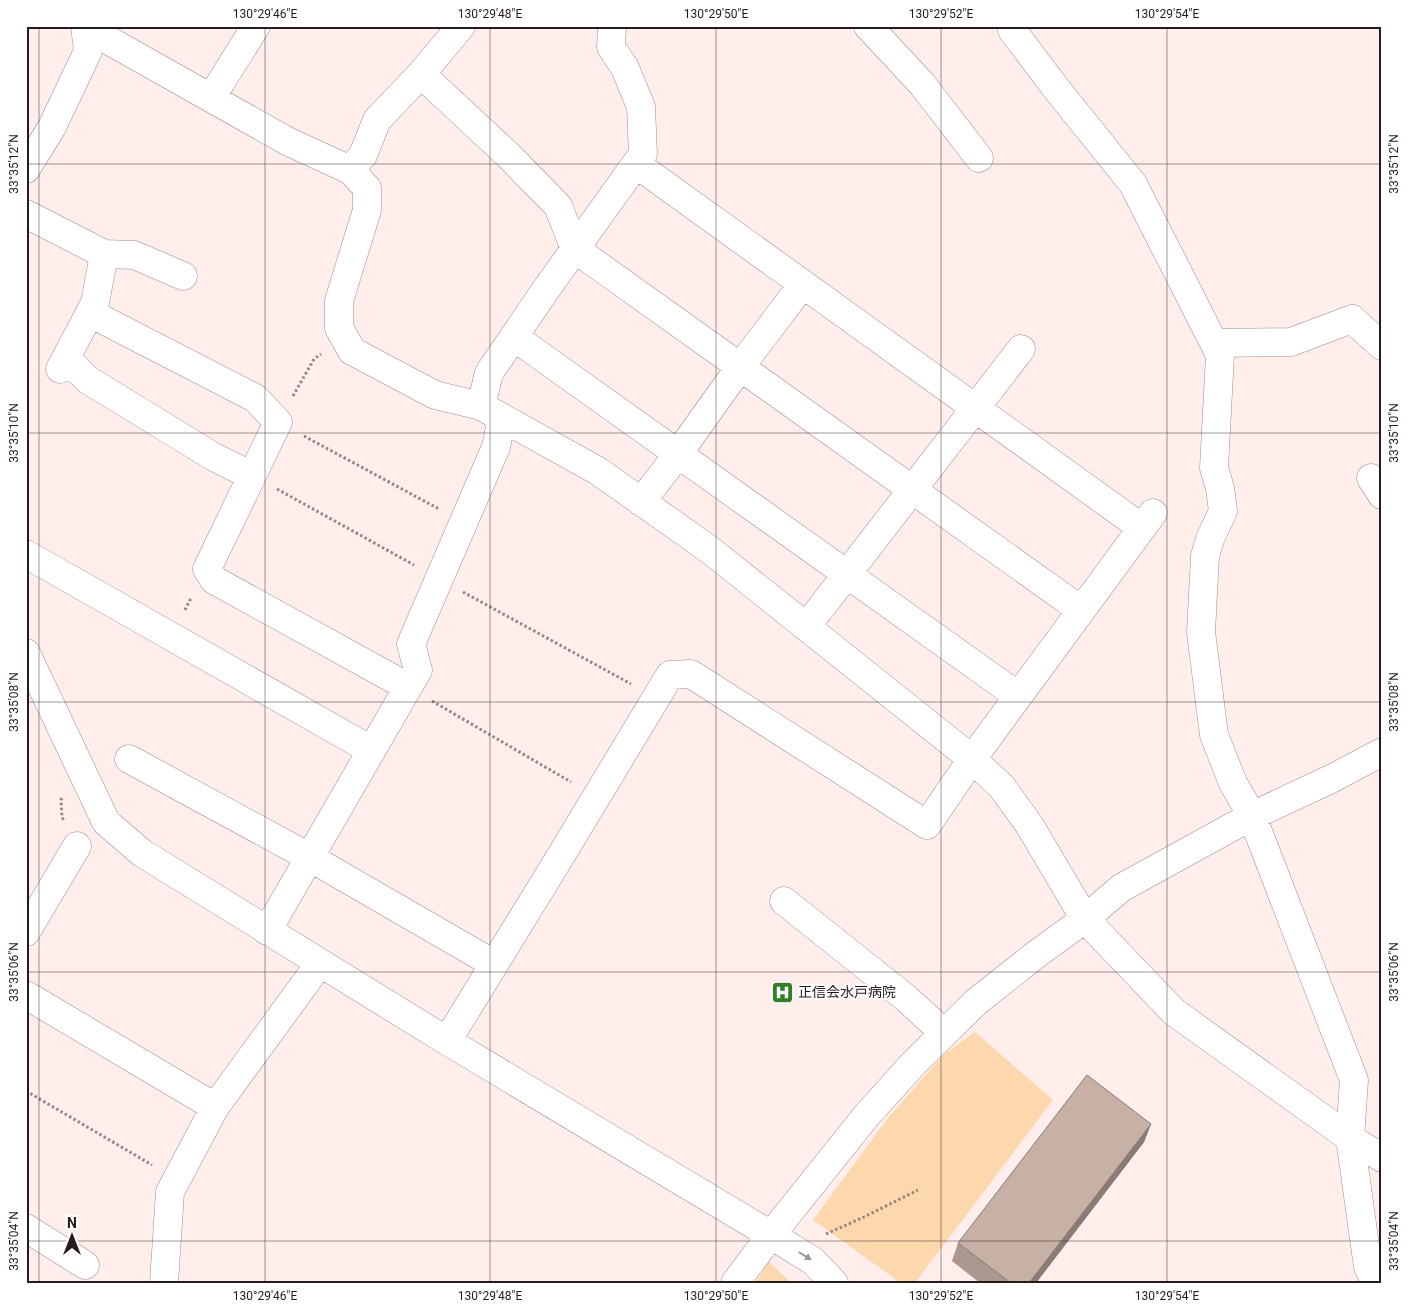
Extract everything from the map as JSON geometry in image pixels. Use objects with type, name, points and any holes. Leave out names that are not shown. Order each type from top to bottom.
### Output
[{"type":"street","points":[[26,170],[52,127],[88,52],[85,26]]},
{"type":"street","points":[[92,26],[108,40],[286,141],[350,170],[367,188],[367,210],[339,301],[339,328],[352,351],[436,395],[491,412],[598,472],[710,550],[972,758],[1002,787],[1030,826],[1085,918],[1174,1012],[1350,1138],[1382,1158]]},
{"type":"street","points":[[211,98],[256,26]]},
{"type":"street","points":[[350,170],[363,155],[377,120],[421,74],[462,26]]},
{"type":"street","points":[[267,931],[418,670],[411,644],[496,447],[491,412],[490,373],[643,154],[641,107],[625,68],[611,47],[612,26]]},
{"type":"street","points":[[868,26],[922,84],[978,158]]},
{"type":"street","points":[[1011,26],[1012,30],[1055,87],[1133,184],[1220,355],[1214,468],[1220,488],[1223,511],[1210,539],[1205,556],[1200,632],[1214,735],[1233,783],[1252,816],[1354,1080],[1350,1138],[1368,1267],[1376,1283]]},
{"type":"street","points":[[421,74],[509,156],[558,206],[575,249],[1081,610]]},
{"type":"street","points":[[447,1041],[670,675],[691,674],[927,826],[972,758],[1147,520],[975,408],[636,164]]},
{"type":"street","points":[[26,214],[104,254],[134,255],[183,276]]},
{"type":"street","points":[[104,254],[95,303],[63,364],[214,457],[252,476]]},
{"type":"street","points":[[641,502],[803,284]]},
{"type":"street","points":[[90,313],[255,398],[278,422],[207,569],[214,580],[408,687]]},
{"type":"street","points":[[1214,343],[1291,342],[1352,319],[1382,346]]},
{"type":"street","points":[[514,337],[1018,696]]},
{"type":"street","points":[[806,627],[1021,349]]},
{"type":"street","points":[[26,554],[371,750]]},
{"type":"street","points":[[26,653],[106,822],[142,853],[447,1041],[813,1261],[834,1283]]},
{"type":"street","points":[[735,1283],[771,1235],[867,1116],[914,1063],[976,1002],[1121,888],[1252,816],[1333,778],[1382,752]]},
{"type":"street","points":[[129,759],[309,858],[494,964]]},
{"type":"street","points":[[26,932],[77,846]]},
{"type":"street","points":[[784,901],[907,999],[944,1034]]},
{"type":"street","points":[[164,1283],[170,1192],[215,1107],[320,963]]},
{"type":"street","points":[[26,995],[215,1107]]},
{"type":"street","points":[[26,1228],[85,1265]]},
{"type":"path","points":[[344,337],[314,359],[278,422],[464,522]]},
{"type":"path","points":[[252,476],[656,698]]},
{"type":"path","points":[[171,636],[207,569]]},
{"type":"path","points":[[408,687],[597,797]]},
{"type":"path","points":[[26,1091],[158,1168]]},
{"type":"path","points":[[823,1235],[918,1190]]},
{"type":"shaded area","points":[[975,1032],[1053,1100],[915,1283],[901,1283],[813,1220],[888,1118],[944,1054]]},
{"type":"shaded area","points":[[769,1262],[791,1283],[755,1283]]},
{"type":"building","points":[[1087,1075],[1151,1124],[1029,1283],[1011,1283],[958,1243]]},
{"type":"place","name":"正信会水戸病院","points":[[782,992]]}]
